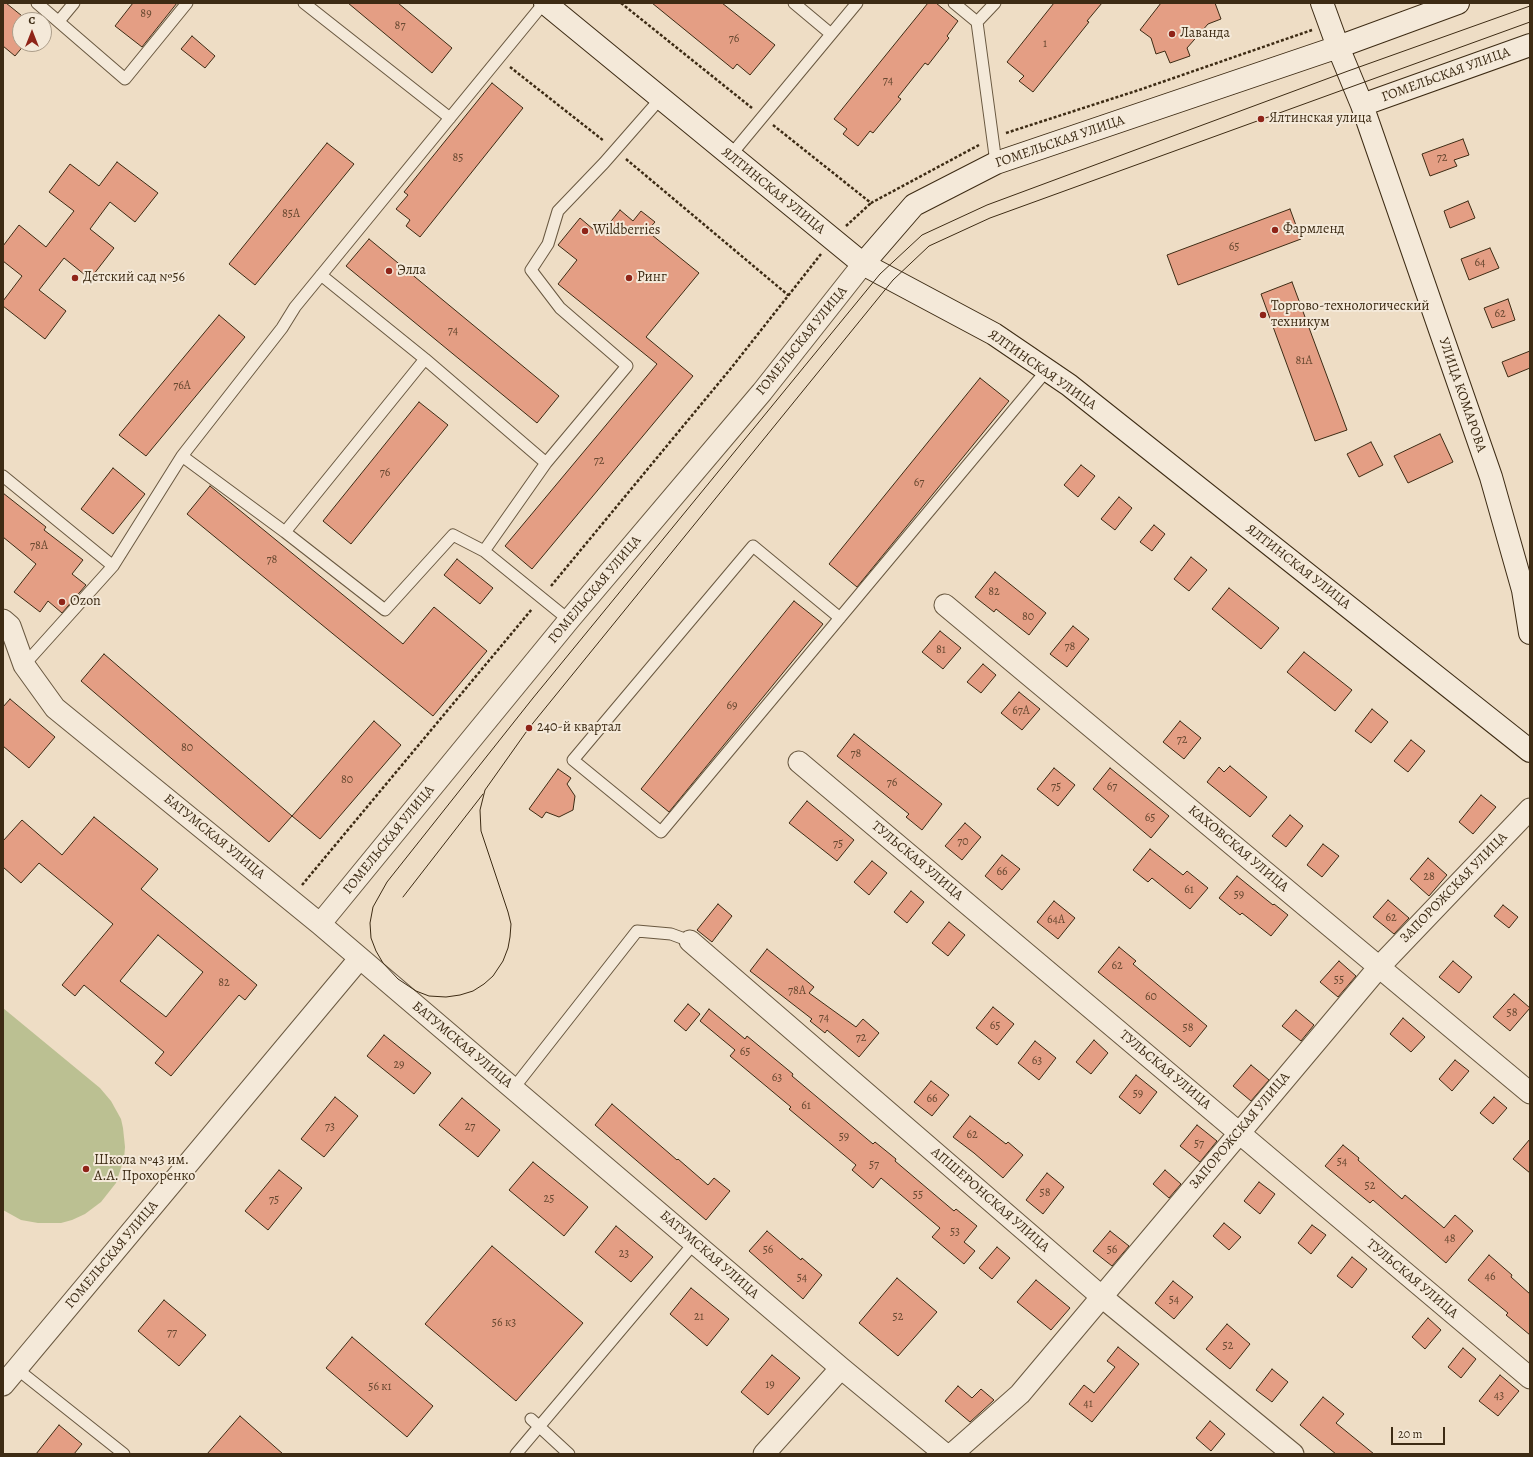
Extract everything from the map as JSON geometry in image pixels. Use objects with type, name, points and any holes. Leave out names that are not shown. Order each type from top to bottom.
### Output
[{"type":"main road","name":"ЯЛТИНСКАЯ УЛИЦА","points":[[544,3],[863,264],[994,334],[1069,385],[1530,751]]},
{"type":"main road","name":"УЛИЦА КОМАРОВА","points":[[1322,3],[1362,105],[1491,477],[1523,590],[1530,633]]},
{"type":"main road","name":"ГОМЕЛЬСКАЯ УЛИЦА","points":[[863,264],[914,205],[996,163],[1338,47],[1453,4]]},
{"type":"main road","name":"ГОМЕЛЬСКАЯ УЛИЦА","points":[[1362,105],[1530,45]]},
{"type":"street","name":"ГОМЕЛЬСКАЯ УЛИЦА","points":[[320,924],[569,620],[762,392],[863,264]]},
{"type":"street","name":"КАХОВСКАЯ УЛИЦА","points":[[945,605],[1530,1093]]},
{"type":"street","name":"БАТУМСКАЯ УЛИЦА","points":[[3,620],[10,626],[24,666],[55,708],[320,924],[695,1242],[840,1368],[945,1454]]},
{"type":"street","name":"ТУЛЬСКАЯ УЛИЦА","points":[[799,762],[1530,1378]]},
{"type":"street","name":"ЗАПОРОЖСКАЯ УЛИЦА","points":[[952,1454],[1020,1394],[1379,967],[1530,809]]},
{"type":"street","name":"АПШЕРОНСКАЯ УЛИЦА","points":[[690,941],[1102,1297],[1293,1454]]},
{"type":"street","name":"ГОМЕЛЬСКАЯ УЛИЦА","points":[[3,1386],[16,1368],[360,958]]},
{"type":"street","points":[[764,1454],[840,1368]]},
{"type":"lane","points":[[37,3],[125,79],[187,3]]},
{"type":"lane","points":[[58,22],[74,3]]},
{"type":"lane","points":[[304,3],[450,118]]},
{"type":"lane","points":[[24,666],[113,566],[182,456],[282,328],[295,308],[544,3]]},
{"type":"lane","points":[[794,3],[831,34]]},
{"type":"lane","points":[[730,156],[857,3]]},
{"type":"lane","points":[[954,3],[977,22],[996,163]]},
{"type":"lane","points":[[977,22],[995,3]]},
{"type":"lane","points":[[484,551],[546,463],[627,366],[560,308],[532,270],[548,244],[558,211],[660,99]]},
{"type":"lane","points":[[321,275],[426,359],[546,463]]},
{"type":"lane","points":[[285,532],[426,359]]},
{"type":"lane","points":[[840,618],[753,546],[573,760],[661,832],[840,618],[1047,370]]},
{"type":"lane","points":[[182,456],[285,532],[385,610],[453,535],[484,551],[569,620]]},
{"type":"lane","points":[[3,476],[113,566]]},
{"type":"lane","points":[[513,1089],[636,931],[671,934],[690,941]]},
{"type":"lane","points":[[516,1454],[535,1423],[695,1242]]},
{"type":"lane","points":[[16,1368],[124,1454]]},
{"type":"lane","points":[[535,1423],[569,1454]]},
{"type":"path","points":[[621,3],[871,203]]},
{"type":"path","points":[[290,899],[732,367],[832,239],[871,203],[993,137],[1139,90],[1330,24]]},
{"type":"path","points":[[499,58],[615,150],[788,295]]},
{"type":"green space","points":[[3,1008],[100,1088],[111,1101],[121,1119],[125,1147],[124,1159],[116,1183],[101,1202],[85,1214],[72,1220],[61,1223],[38,1223],[21,1220],[3,1210]]},
{"type":"building","points":[[3,3],[6,3],[17,12],[12,12],[12,52],[18,52],[15,56],[3,46]]},
{"type":"building","points":[[133,3],[177,3],[142,47],[115,26]]},
{"type":"building","points":[[348,3],[398,3],[452,48],[432,73]]},
{"type":"building","points":[[652,3],[722,3],[775,45],[750,75],[737,64],[733,69]]},
{"type":"building","points":[[928,3],[936,3],[958,21],[947,36],[949,38],[928,65],[925,63],[898,97],[901,99],[873,133],[870,131],[858,146],[843,134],[847,129],[834,119]]},
{"type":"building","points":[[1054,3],[1102,3],[1087,21],[1089,22],[1033,92],[1019,81],[1024,76],[1007,62]]},
{"type":"building","name":"Лаванда","points":[[1161,3],[1215,3],[1221,19],[1208,24],[1187,48],[1190,56],[1170,63],[1165,51],[1156,54],[1151,38],[1140,30]]},
{"type":"building","points":[[192,36],[215,56],[205,68],[181,49]]},
{"type":"building","points":[[492,83],[523,108],[420,237],[406,226],[410,220],[396,209],[408,195],[404,192]]},
{"type":"building","points":[[1463,139],[1469,155],[1454,160],[1457,166],[1430,176],[1422,154]]},
{"type":"building","points":[[327,143],[354,164],[255,285],[229,264]]},
{"type":"building","points":[[117,162],[158,193],[135,222],[110,202],[90,229],[114,248],[90,279],[64,258],[39,290],[66,311],[45,339],[3,306],[3,301],[22,276],[3,261],[3,246],[19,225],[46,247],[74,211],[49,192],[70,164],[99,186]]},
{"type":"building","points":[[1468,201],[1475,218],[1450,228],[1444,211]]},
{"type":"building","points":[[1290,209],[1301,239],[1178,285],[1167,255]]},
{"type":"building","points":[[620,210],[633,221],[641,211],[655,222],[647,231],[699,273],[646,337],[693,376],[532,569],[505,546],[657,364],[558,284],[577,260],[558,245],[580,218],[600,235]]},
{"type":"building","points":[[369,239],[559,396],[537,423],[346,266]]},
{"type":"building","points":[[1490,248],[1499,268],[1469,280],[1461,259]]},
{"type":"building","points":[[1292,282],[1347,430],[1315,441],[1261,294]]},
{"type":"building","points":[[1508,299],[1515,320],[1492,328],[1484,308]]},
{"type":"building","points":[[219,315],[245,337],[146,456],[119,435]]},
{"type":"building","points":[[1530,351],[1530,368],[1508,377],[1502,362]]},
{"type":"building","points":[[980,378],[1009,401],[857,587],[829,564]]},
{"type":"building","points":[[419,402],[448,425],[351,544],[323,521]]},
{"type":"building","points":[[1440,434],[1453,462],[1408,483],[1394,456]]},
{"type":"building","points":[[1371,442],[1383,465],[1359,477],[1347,454]]},
{"type":"building","points":[[1081,465],[1095,476],[1078,497],[1064,485]]},
{"type":"building","points":[[113,468],[145,494],[113,534],[81,509]]},
{"type":"building","points":[[210,486],[403,644],[434,607],[487,651],[433,716],[187,514]]},
{"type":"building","points":[[3,493],[46,527],[44,530],[83,560],[72,574],[86,585],[62,613],[48,601],[40,612],[14,592],[36,564],[3,537]]},
{"type":"building","points":[[1119,497],[1132,508],[1115,530],[1101,519]]},
{"type":"building","points":[[1154,525],[1165,534],[1152,551],[1140,542]]},
{"type":"building","points":[[1191,557],[1207,570],[1189,591],[1174,579]]},
{"type":"building","points":[[457,559],[493,588],[480,604],[444,575]]},
{"type":"building","points":[[995,572],[1046,613],[1029,635],[996,609],[994,612],[975,597]]},
{"type":"building","points":[[1229,588],[1279,628],[1261,649],[1212,609]]},
{"type":"building","points":[[794,601],[823,624],[669,812],[641,789]]},
{"type":"building","points":[[1073,626],[1089,639],[1067,667],[1050,654]]},
{"type":"building","points":[[940,631],[961,648],[943,669],[922,652]]},
{"type":"building","points":[[1304,652],[1352,690],[1335,711],[1287,672]]},
{"type":"building","points":[[104,654],[292,816],[269,842],[81,681]]},
{"type":"building","points":[[983,664],[996,675],[981,693],[967,682]]},
{"type":"building","points":[[1019,692],[1040,709],[1022,730],[1001,713]]},
{"type":"building","points":[[10,699],[55,737],[29,768],[3,746],[3,707]]},
{"type":"building","points":[[1372,709],[1388,722],[1371,743],[1355,731]]},
{"type":"building","points":[[374,721],[401,745],[320,839],[292,816]]},
{"type":"building","points":[[1180,721],[1201,738],[1184,759],[1163,742]]},
{"type":"building","points":[[854,734],[942,804],[922,830],[906,817],[909,814],[837,756]]},
{"type":"building","points":[[1411,740],[1425,751],[1408,772],[1394,761]]},
{"type":"building","points":[[1230,766],[1267,797],[1250,817],[1207,782],[1219,767],[1224,772]]},
{"type":"building","points":[[1054,768],[1075,785],[1058,806],[1037,789]]},
{"type":"building","points":[[1110,768],[1169,816],[1151,838],[1093,789]]},
{"type":"building","points":[[558,769],[571,778],[567,784],[575,796],[573,810],[559,817],[546,812],[542,818],[529,809]]},
{"type":"building","points":[[1481,795],[1496,807],[1473,834],[1459,822]]},
{"type":"building","points":[[807,801],[854,840],[837,861],[789,823]]},
{"type":"building","points":[[1290,815],[1303,826],[1286,847],[1272,836]]},
{"type":"building","points":[[94,817],[158,869],[141,889],[257,985],[245,1000],[239,995],[171,1076],[155,1063],[164,1052],[84,985],[75,996],[62,985],[113,924],[39,863],[21,883],[3,867],[3,841],[22,820],[62,855]],"holes":[[[158,935],[203,972],[166,1017],[120,981]]]},
{"type":"building","points":[[965,823],[981,837],[962,860],[945,846]]},
{"type":"building","points":[[1323,844],[1339,856],[1322,877],[1307,865]]},
{"type":"building","points":[[1150,849],[1183,875],[1187,871],[1208,888],[1190,909],[1152,878],[1148,882],[1133,870]]},
{"type":"building","points":[[1002,855],[1020,869],[1002,890],[985,876]]},
{"type":"building","points":[[1428,858],[1447,875],[1429,896],[1410,879]]},
{"type":"building","points":[[872,861],[887,873],[869,895],[854,882]]},
{"type":"building","points":[[1237,876],[1288,915],[1271,936],[1242,913],[1240,915],[1219,898]]},
{"type":"building","points":[[911,891],[924,902],[907,923],[894,912]]},
{"type":"building","points":[[1388,900],[1409,918],[1394,934],[1373,917]]},
{"type":"building","points":[[1054,901],[1075,918],[1058,939],[1037,922]]},
{"type":"building","points":[[718,904],[732,916],[712,942],[697,930]]},
{"type":"building","points":[[1503,905],[1518,917],[1509,928],[1494,916]]},
{"type":"building","points":[[949,922],[965,935],[948,956],[932,943]]},
{"type":"building","points":[[1119,947],[1136,961],[1133,964],[1207,1026],[1190,1047],[1098,972]]},
{"type":"building","points":[[767,949],[814,987],[809,993],[856,1027],[863,1019],[879,1033],[859,1057],[827,1030],[825,1033],[810,1021],[812,1019],[750,971]]},
{"type":"building","points":[[1339,961],[1356,976],[1338,997],[1320,982]]},
{"type":"building","points":[[1453,961],[1472,977],[1459,993],[1439,977]]},
{"type":"building","points":[[1514,994],[1530,1008],[1510,1031],[1493,1017]]},
{"type":"building","points":[[688,1004],[700,1014],[686,1031],[674,1021]]},
{"type":"building","points":[[993,1007],[1014,1024],[997,1045],[976,1028]]},
{"type":"building","points":[[709,1009],[745,1039],[747,1036],[873,1144],[875,1142],[896,1159],[895,1161],[954,1211],[956,1209],[977,1226],[964,1242],[975,1251],[964,1264],[932,1237],[940,1228],[881,1178],[873,1188],[852,1170],[856,1165],[789,1109],[791,1107],[730,1056],[735,1050],[700,1021]]},
{"type":"building","points":[[1296,1010],[1314,1025],[1301,1041],[1282,1026]]},
{"type":"building","points":[[1403,1018],[1425,1037],[1411,1052],[1390,1034]]},
{"type":"building","points":[[384,1035],[431,1073],[414,1094],[367,1056]]},
{"type":"building","points":[[1094,1040],[1108,1053],[1091,1074],[1076,1062]]},
{"type":"building","points":[[1035,1041],[1056,1058],[1039,1080],[1018,1063]]},
{"type":"building","points":[[1455,1060],[1469,1071],[1452,1091],[1439,1079]]},
{"type":"building","points":[[1251,1065],[1269,1080],[1251,1101],[1233,1086]]},
{"type":"building","points":[[1136,1075],[1157,1092],[1140,1114],[1119,1097]]},
{"type":"building","points":[[931,1081],[949,1095],[932,1116],[914,1102]]},
{"type":"building","points":[[335,1097],[358,1116],[324,1157],[301,1139]]},
{"type":"building","points":[[1494,1097],[1507,1108],[1493,1124],[1480,1113]]},
{"type":"building","points":[[462,1098],[500,1130],[478,1157],[439,1125]]},
{"type":"building","points":[[612,1104],[708,1185],[714,1178],[730,1191],[706,1220],[595,1125]]},
{"type":"building","points":[[970,1116],[1006,1144],[1008,1142],[1023,1155],[1003,1178],[953,1137]]},
{"type":"building","points":[[1197,1125],[1217,1141],[1200,1162],[1180,1146]]},
{"type":"building","points":[[1530,1139],[1530,1173],[1513,1159]]},
{"type":"building","points":[[1343,1145],[1359,1158],[1358,1160],[1402,1199],[1405,1195],[1444,1228],[1455,1215],[1473,1231],[1446,1263],[1373,1200],[1370,1203],[1325,1166]]},
{"type":"building","points":[[533,1162],[588,1207],[564,1236],[509,1190]]},
{"type":"building","points":[[279,1170],[302,1188],[268,1230],[245,1211]]},
{"type":"building","points":[[1165,1170],[1181,1184],[1169,1198],[1153,1184]]},
{"type":"building","points":[[1047,1173],[1064,1187],[1043,1214],[1026,1200]]},
{"type":"building","points":[[1259,1182],[1275,1194],[1260,1214],[1244,1201]]},
{"type":"building","points":[[1224,1223],[1241,1237],[1229,1250],[1213,1236]]},
{"type":"building","points":[[1312,1225],[1326,1235],[1311,1254],[1298,1243]]},
{"type":"building","points":[[616,1226],[653,1257],[631,1282],[595,1252]]},
{"type":"building","points":[[767,1231],[801,1260],[802,1258],[822,1275],[803,1299],[749,1251]]},
{"type":"building","points":[[1110,1231],[1129,1246],[1112,1266],[1093,1251]]},
{"type":"building","points":[[492,1246],[583,1323],[516,1401],[425,1324]]},
{"type":"building","points":[[997,1247],[1010,1258],[992,1279],[979,1268]]},
{"type":"building","points":[[1489,1255],[1512,1275],[1511,1277],[1530,1294],[1530,1335],[1506,1315],[1508,1313],[1468,1280]]},
{"type":"building","points":[[1352,1257],[1367,1269],[1352,1288],[1337,1276]]},
{"type":"building","points":[[897,1278],[937,1312],[898,1356],[859,1323]]},
{"type":"building","points":[[1036,1280],[1070,1308],[1051,1330],[1017,1302]]},
{"type":"building","points":[[1173,1281],[1193,1297],[1174,1319],[1155,1303]]},
{"type":"building","points":[[691,1288],[729,1319],[707,1346],[670,1314]]},
{"type":"building","points":[[164,1300],[206,1335],[179,1366],[138,1331]]},
{"type":"building","points":[[1428,1318],[1441,1330],[1425,1349],[1412,1337]]},
{"type":"building","points":[[1227,1324],[1250,1344],[1230,1369],[1206,1349]]},
{"type":"building","points":[[352,1337],[433,1406],[407,1437],[326,1368]]},
{"type":"building","points":[[1118,1347],[1139,1364],[1092,1422],[1069,1404],[1084,1385],[1094,1393],[1115,1367],[1107,1361]]},
{"type":"building","points":[[1463,1348],[1476,1359],[1461,1378],[1448,1367]]},
{"type":"building","points":[[772,1355],[800,1378],[768,1415],[741,1392]]},
{"type":"building","points":[[1272,1369],[1288,1382],[1272,1402],[1256,1390]]},
{"type":"building","points":[[1500,1375],[1519,1391],[1498,1416],[1479,1401]]},
{"type":"building","points":[[958,1386],[972,1398],[981,1389],[994,1400],[970,1422],[945,1401]]},
{"type":"building","points":[[1323,1397],[1344,1414],[1336,1423],[1374,1454],[1336,1454],[1300,1425]]},
{"type":"building","points":[[240,1416],[283,1454],[207,1454]]},
{"type":"building","points":[[1210,1421],[1225,1434],[1211,1451],[1196,1438]]},
{"type":"building","points":[[59,1425],[82,1444],[74,1454],[36,1454]]},
{"type":"tram line","points":[[1530,6],[1348,71],[987,205],[922,235],[880,274],[533,698],[387,882],[373,907],[370,923],[371,938],[383,963],[398,979],[416,991],[429,996],[446,997],[473,991],[493,976],[503,961],[508,948],[511,924],[481,831],[480,810],[485,790],[529,728],[893,280],[929,246],[990,218],[1530,22]]},
{"type":"tram line","points":[[403,897],[483,794]]},
{"type":"place","name":"Лаванда","points":[[1172,34]]},
{"type":"place","name":"Ялтинская улица","points":[[1261,119]]},
{"type":"place","name":"Фармленд","points":[[1275,230]]},
{"type":"place","name":"Wildberries","points":[[585,231]]},
{"type":"place","name":"Элла","points":[[389,271]]},
{"type":"place","name":"Детский сад №56","points":[[75,278]]},
{"type":"place","name":"Ринг","points":[[629,278]]},
{"type":"place","name":"Торгово-технологический техникум","points":[[1263,315]]},
{"type":"place","name":"Ozon","points":[[62,602]]},
{"type":"place","name":"240-й квартал","points":[[529,728]]},
{"type":"place","name":"Школа №43 им. А.А. Прохоренко","points":[[86,1169]]}]
